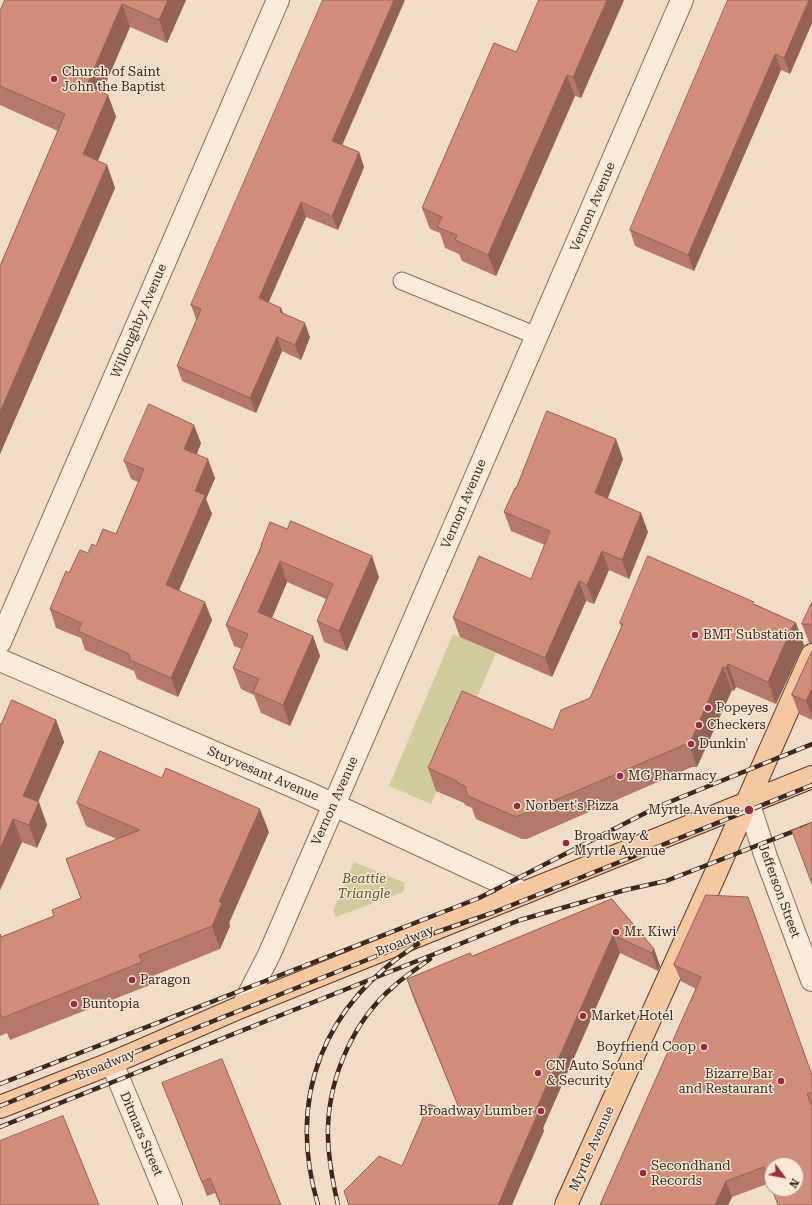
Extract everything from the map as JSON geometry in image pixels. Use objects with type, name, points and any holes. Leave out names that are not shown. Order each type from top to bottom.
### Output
[{"type":"main road","name":"Myrtle Avenue","points":[[566,1205],[748,802],[812,655]]},
{"type":"main road","name":"Broadway","points":[[0,1107],[112,1063],[243,1006],[812,777]]},
{"type":"street","name":"Willoughby Avenue","points":[[0,642],[278,0]]},
{"type":"street","name":"Vernon Avenue","points":[[243,1006],[269,955],[308,861],[334,805],[682,0]]},
{"type":"street","name":"Stuyvesant Avenue","points":[[0,660],[334,805],[524,893]]},
{"type":"street","name":"Jefferson Street","points":[[748,802],[766,857],[812,980]]},
{"type":"street","name":"Ditmars Street","points":[[112,1063],[171,1205]]},
{"type":"lane","points":[[402,281],[537,336]]},
{"type":"green space","points":[[453,634],[496,653],[431,804],[389,786]]},
{"type":"green space","name":"Beattie Triangle","points":[[354,862],[405,883],[403,892],[336,917],[333,911]]},
{"type":"building","points":[[5,0],[168,0],[159,20],[122,4],[87,85],[108,95],[83,154],[107,165],[0,412],[0,266],[65,114],[0,86],[0,11]]},
{"type":"building","points":[[323,0],[394,0],[332,141],[359,152],[332,216],[301,202],[259,298],[281,308],[280,312],[305,323],[295,345],[277,337],[250,398],[177,366],[201,309],[191,305]]},
{"type":"building","points":[[539,0],[607,0],[573,77],[567,75],[488,255],[455,240],[457,235],[437,227],[442,217],[422,208],[494,43],[516,52]]},
{"type":"building","points":[[728,0],[809,0],[784,58],[775,54],[688,255],[630,230]]},
{"type":"building","points":[[149,404],[194,425],[184,449],[208,459],[195,491],[205,495],[166,585],[205,602],[171,678],[130,660],[129,654],[78,631],[82,623],[50,609],[66,571],[69,573],[80,550],[88,553],[92,544],[96,546],[103,529],[116,534],[144,469],[124,461]]},
{"type":"building","points":[[547,411],[616,439],[595,493],[641,513],[622,560],[602,551],[587,585],[579,581],[545,658],[453,618],[479,556],[531,579],[550,531],[504,512],[516,488]]},
{"type":"building","points":[[291,521],[372,556],[339,631],[317,621],[333,584],[280,561],[258,612],[313,636],[283,705],[253,692],[259,679],[233,668],[248,634],[226,625],[262,545],[270,522],[287,529]]},
{"type":"building","points":[[648,556],[754,602],[753,604],[796,623],[792,627],[768,682],[728,664],[726,668],[723,667],[689,745],[684,745],[518,816],[514,816],[468,796],[465,786],[428,768],[462,691],[553,730],[561,710],[590,698],[623,624],[620,623]]},
{"type":"building","points":[[812,602],[812,626],[810,624],[802,624]]},
{"type":"building","points":[[812,651],[812,688],[806,701],[792,695]]},
{"type":"building","points":[[12,700],[56,720],[23,796],[39,802],[29,825],[13,819],[0,849],[0,724]]},
{"type":"building","points":[[100,751],[162,778],[166,768],[260,809],[219,902],[222,903],[212,926],[139,955],[142,962],[2,1018],[0,1013],[0,934],[1,937],[54,916],[52,910],[81,898],[66,859],[140,830],[77,803]]},
{"type":"building","points":[[812,823],[812,884],[792,831]]},
{"type":"building","points":[[706,895],[748,897],[812,1075],[812,1092],[807,1094],[812,1106],[812,1205],[778,1205],[775,1197],[804,1197],[804,1157],[764,1157],[764,1167],[726,1181],[715,1205],[600,1205],[701,977],[674,965]]},
{"type":"building","points":[[612,899],[654,949],[652,953],[613,935],[535,1112],[538,1113],[498,1205],[349,1205],[344,1191],[379,1156],[402,1166],[429,1104],[463,1118],[407,979],[470,953],[472,956]]},
{"type":"building","points":[[222,1059],[281,1205],[221,1205],[210,1178],[202,1182],[162,1083]]},
{"type":"building","points":[[63,1116],[99,1205],[0,1205],[0,1141]]},
{"type":"railway","points":[[0,1084],[479,898],[657,807],[812,744]]},
{"type":"railway","points":[[0,1106],[437,932],[492,913],[812,785]]},
{"type":"railway","points":[[0,1127],[520,920],[625,890],[666,881],[812,824]]},
{"type":"railway","points":[[318,1205],[309,1165],[307,1127],[311,1090],[321,1056],[337,1024],[358,995],[385,968],[418,944]]},
{"type":"railway","points":[[338,1205],[330,1166],[328,1126],[330,1107],[339,1068],[356,1032],[367,1015],[398,982],[430,959]]},
{"type":"place","name":"Church of Saint John the Baptist","points":[[54,79]]},
{"type":"place","name":"BMT Substation","points":[[695,635]]},
{"type":"place","name":"Popeyes","points":[[708,708]]},
{"type":"place","name":"Checkers","points":[[699,725]]},
{"type":"place","name":"Dunkin'","points":[[691,744]]},
{"type":"place","name":"MG Pharmacy","points":[[620,776]]},
{"type":"place","name":"Norbert's Pizza","points":[[517,806]]},
{"type":"place","name":"Myrtle Avenue","points":[[749,810]]},
{"type":"place","name":"Broadway & Myrtle Avenue","points":[[566,843]]},
{"type":"place","name":"Mr. Kiwi","points":[[616,932]]},
{"type":"place","name":"Paragon","points":[[132,980]]},
{"type":"place","name":"Buntopia","points":[[74,1004]]},
{"type":"place","name":"Market Hotel","points":[[583,1016]]},
{"type":"place","name":"Boyfriend Coop","points":[[704,1047]]},
{"type":"place","name":"CN Auto Sound & Security","points":[[538,1073]]},
{"type":"place","name":"Bizarre Bar and Restaurant","points":[[781,1081]]},
{"type":"place","name":"Broadway Lumber","points":[[541,1111]]},
{"type":"place","name":"Secondhand Records","points":[[643,1173]]}]
